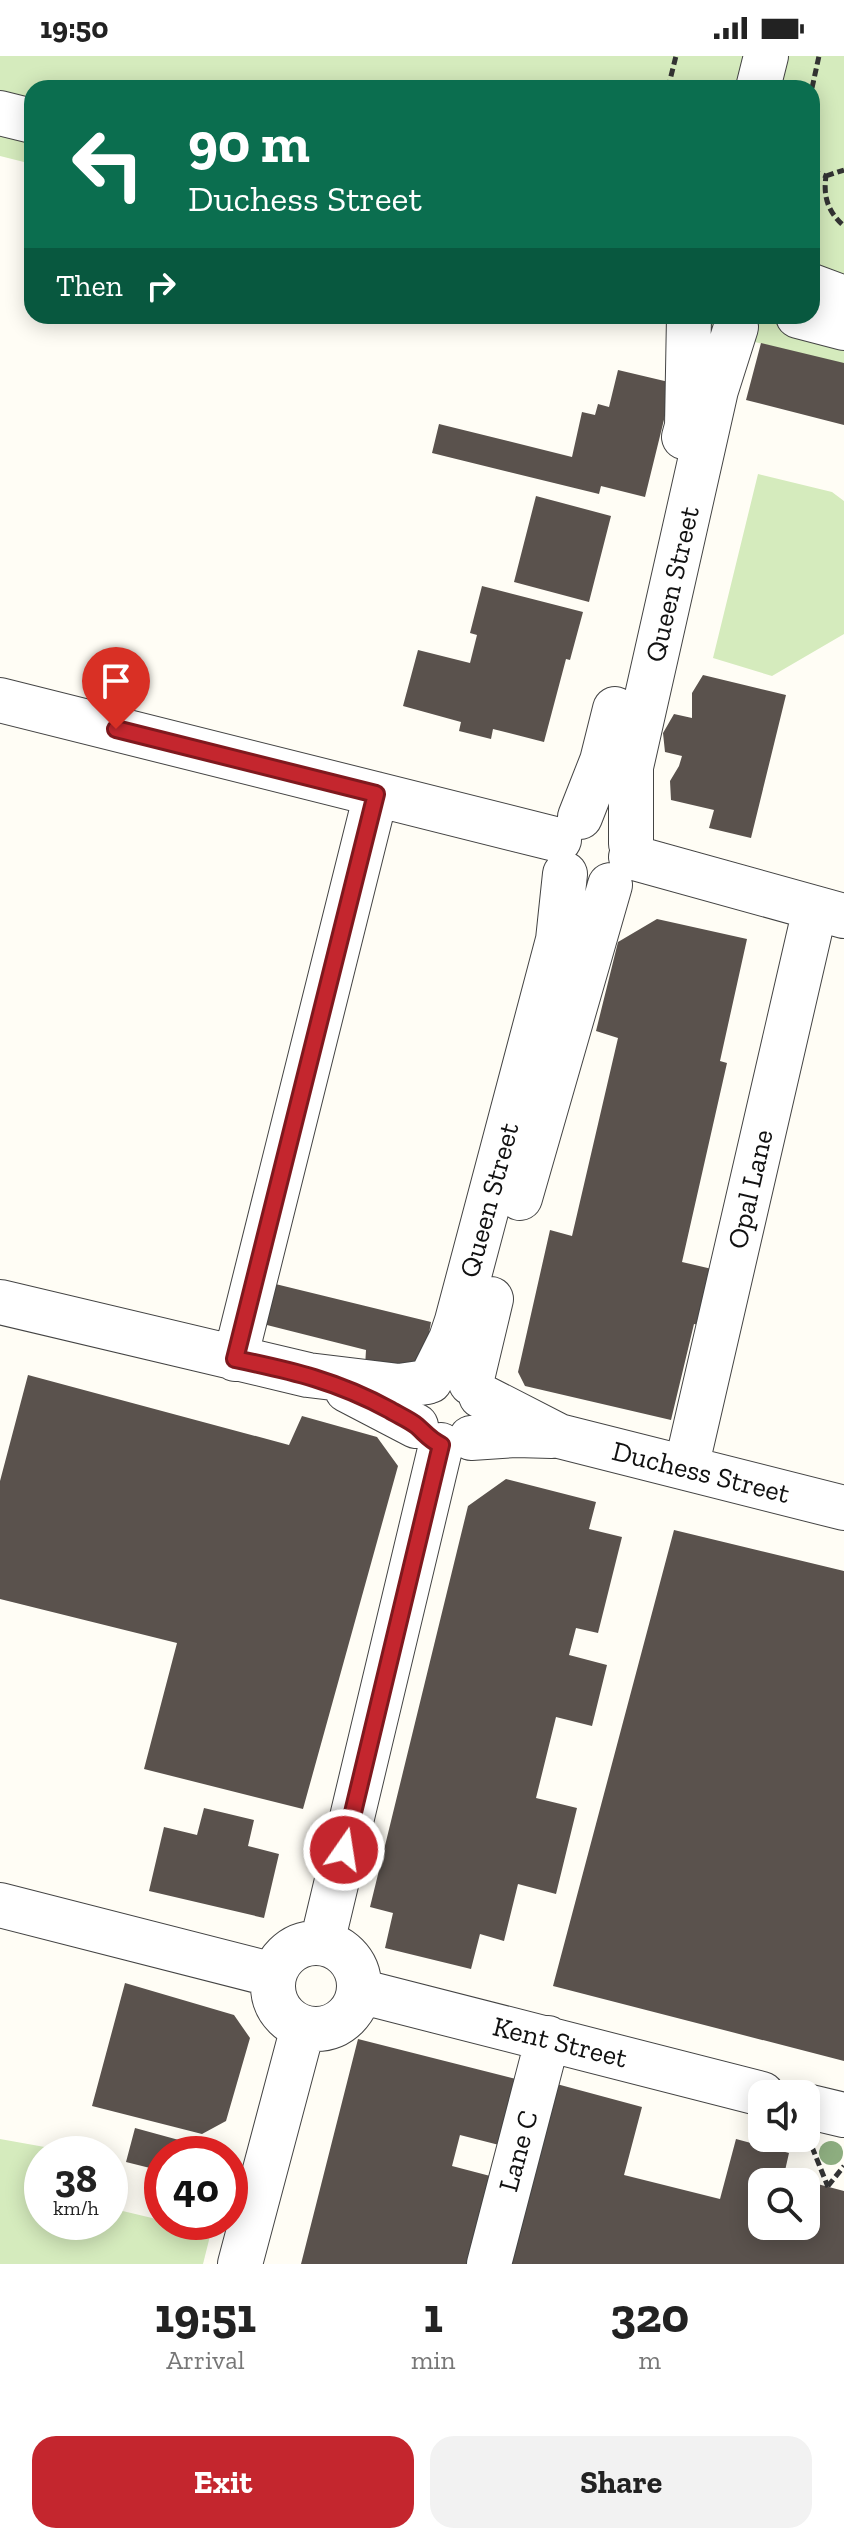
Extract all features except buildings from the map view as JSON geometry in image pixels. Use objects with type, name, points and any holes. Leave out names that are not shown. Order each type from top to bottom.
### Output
[{"type":"street","points":[[760,80],[766,56]]},
{"type":"street","points":[[787,80],[793,56]]},
{"type":"street","points":[[0,113],[24,119]]},
{"type":"street","points":[[820,289],[844,298]]},
{"type":"street","points":[[820,322],[844,328]]},
{"type":"street","name":"Queen Street","points":[[452,1386],[451,1339],[558,940],[568,844],[602,761],[687,426],[730,324]]},
{"type":"street","name":"Queen Street","points":[[452,1386],[483,1328],[624,862],[631,767],[731,324]]},
{"type":"street","points":[[0,700],[568,844]]},
{"type":"street","points":[[235,1359],[376,794]]},
{"type":"street","points":[[568,844],[592,814],[613,819],[623,828],[624,862]]},
{"type":"street","points":[[568,844],[579,886],[592,889],[624,862]]},
{"type":"street","points":[[624,862],[829,913]]},
{"type":"street","name":"Opal Lane","points":[[686,1468],[829,913]]},
{"type":"street","points":[[0,1302],[308,1375],[399,1386],[452,1386],[485,1411],[481,1426],[443,1436],[369,1399],[308,1375]]},
{"type":"street","points":[[443,1436],[413,1410],[417,1395],[452,1386]]},
{"type":"street","name":"Duchess Street","points":[[452,1386],[559,1436],[844,1508]]},
{"type":"street","points":[[322,1943],[443,1436]]},
{"type":"street","name":"Duchess Street","points":[[443,1436],[559,1436]]},
{"type":"street","points":[[0,1905],[274,1975]]},
{"type":"street","points":[[322,1943],[341,1951],[351,1962],[358,1977],[359,1991],[354,2006],[341,2021],[327,2027],[303,2027],[285,2016],[277,2004],[273,1990],[274,1975],[280,1961],[298,1946],[322,1943]]},
{"type":"street","name":"Kent Street","points":[[359,1991],[748,2090]]},
{"type":"street","points":[[240,2264],[303,2027]]},
{"type":"street","name":"Lane C","points":[[489,2264],[548,2038]]},
{"type":"street","points":[[820,2122],[844,2115]]},
{"type":"path","points":[[670,80],[676,56]]},
{"type":"path","points":[[814,80],[819,56]]},
{"type":"path","points":[[820,174],[826,176],[844,170]]},
{"type":"path","points":[[826,176],[825,198],[835,219],[844,226]]},
{"type":"path","points":[[817,2152],[828,2187],[844,2166]]},
{"type":"green space","points":[[0,56],[844,56],[844,364],[682,324],[820,324],[820,80],[24,80],[24,162],[0,156]]},
{"type":"green space","points":[[758,474],[832,492],[844,501],[844,634],[772,676],[713,658]]},
{"type":"green space","points":[[0,2139],[24,2143],[24,2240],[128,2240],[128,2212],[144,2216],[144,2240],[209,2240],[203,2264],[0,2264]]},
{"type":"route","points":[[116,729],[376,794],[235,1359],[308,1375],[339,1386],[393,1412],[416,1426],[426,1438],[441,1445],[344,1850]]}]
